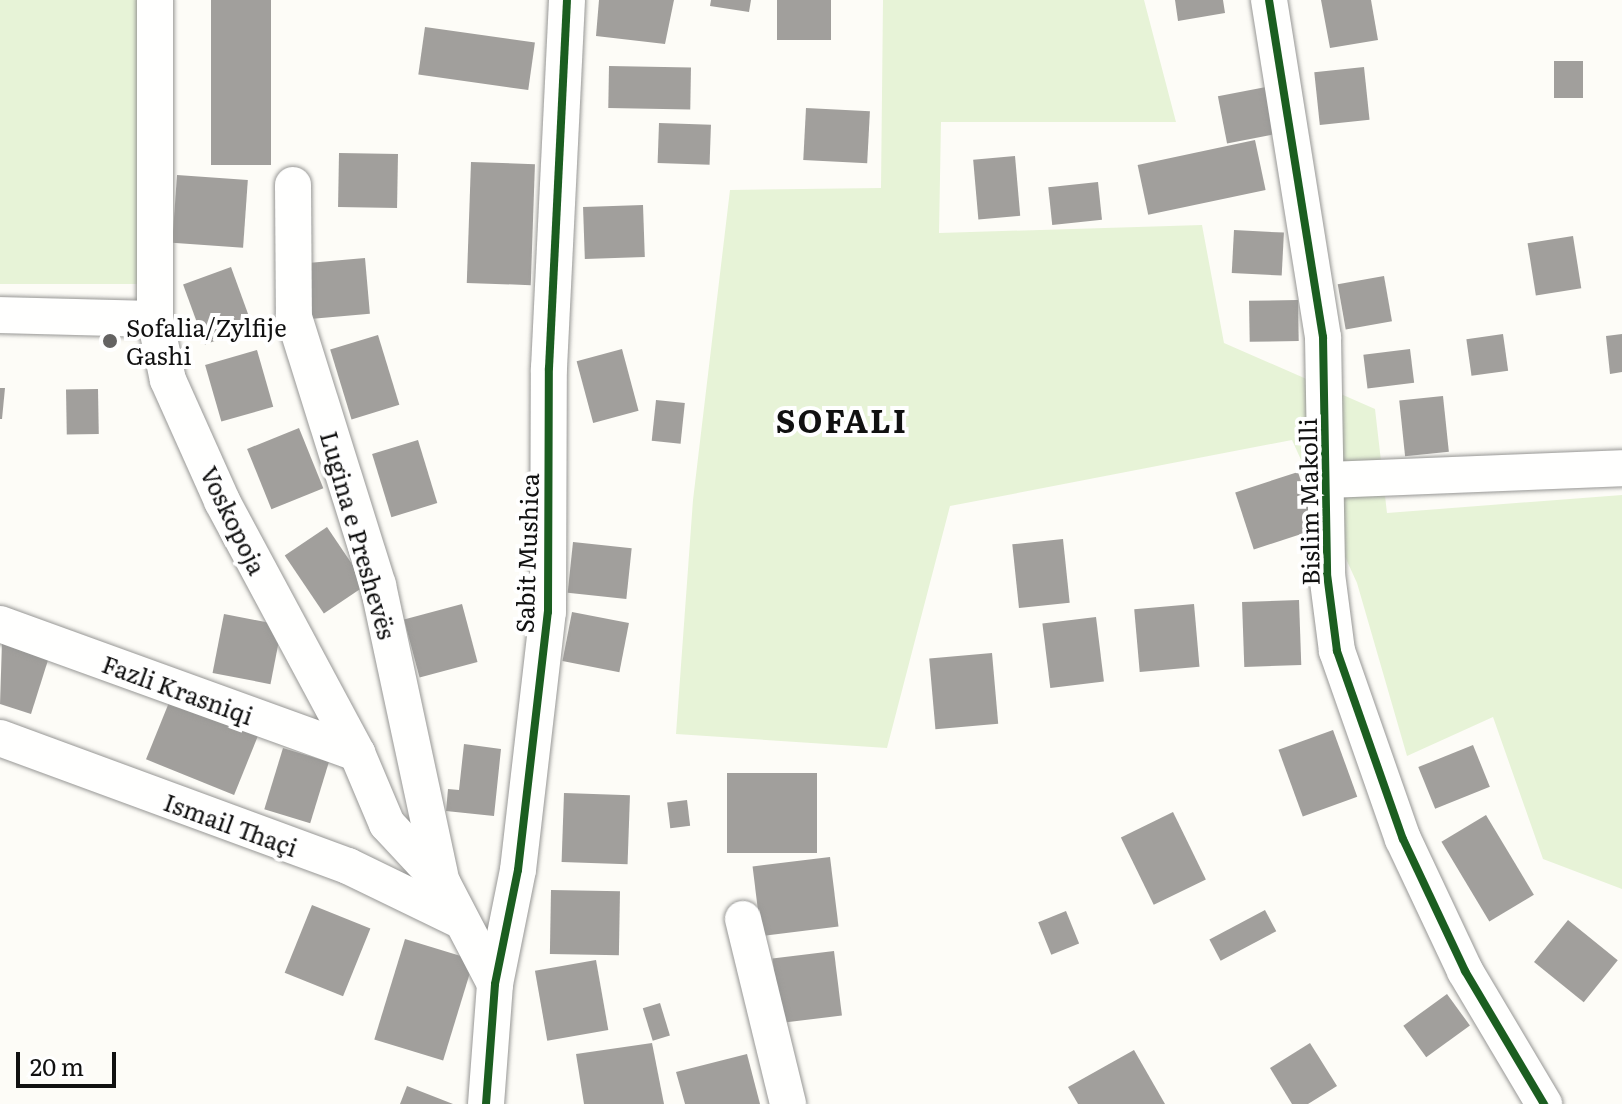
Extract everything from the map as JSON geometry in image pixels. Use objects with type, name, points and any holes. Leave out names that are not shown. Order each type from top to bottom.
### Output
[{"type":"street","name":"Voskopoja","points":[[155,0],[155,319],[168,380],[222,501],[357,753],[387,824],[443,884],[457,919],[495,984]]},
{"type":"street","name":"Sabit Mushica","points":[[486,1104],[495,984],[518,870],[548,612],[549,368],[567,0]]},
{"type":"street","name":"Bislim Makolli","points":[[1269,0],[1323,337],[1327,574],[1337,651],[1365,742],[1453,946],[1544,1104]]},
{"type":"street","name":"Lugina e Preshevës","points":[[293,185],[294,317],[378,585],[427,833],[443,884]]},
{"type":"street","points":[[0,315],[155,319]]},
{"type":"street","points":[[1327,480],[1622,468]]},
{"type":"street","name":"Fazli Krasniqi","points":[[0,624],[357,753]]},
{"type":"street","name":"Ismail Thaçi","points":[[0,738],[348,866],[457,919]]},
{"type":"street","points":[[743,919],[788,1104]]},
{"type":"green space","points":[[0,0],[137,0],[137,284],[0,284]]},
{"type":"green space","points":[[883,0],[1144,0],[1176,122],[941,122],[939,233],[1202,225],[1224,343],[1375,409],[1387,513],[1622,495],[1622,889],[1543,859],[1493,717],[1407,756],[1357,583],[1292,440],[950,506],[887,748],[676,734],[693,500],[730,190],[881,188]]},
{"type":"building","points":[[211,0],[271,0],[271,165],[211,165]]},
{"type":"building","points":[[599,0],[674,0],[665,44],[596,36]]},
{"type":"building","points":[[711,0],[751,0],[749,12],[710,6]]},
{"type":"building","points":[[777,0],[831,0],[831,40],[777,40]]},
{"type":"building","points":[[1175,0],[1223,0],[1225,13],[1178,21]]},
{"type":"building","points":[[1321,0],[1371,0],[1378,40],[1330,48]]},
{"type":"building","points":[[425,27],[535,42],[528,90],[418,75]]},
{"type":"building","points":[[1554,61],[1583,61],[1583,98],[1554,98]]},
{"type":"building","points":[[609,66],[691,67],[690,109],[608,108]]},
{"type":"building","points":[[1364,67],[1370,120],[1320,125],[1314,72]]},
{"type":"building","points":[[1266,87],[1275,134],[1227,143],[1218,96]]},
{"type":"building","points":[[806,108],[870,111],[867,163],[803,160]]},
{"type":"building","points":[[659,123],[711,125],[710,165],[658,163]]},
{"type":"building","points":[[1255,140],[1266,190],[1148,215],[1138,165]]},
{"type":"building","points":[[339,153],[398,154],[397,208],[338,207]]},
{"type":"building","points":[[1015,156],[1020,216],[978,219],[973,160]]},
{"type":"building","points":[[471,162],[535,164],[531,285],[467,283]]},
{"type":"building","points":[[177,175],[248,180],[243,248],[172,243]]},
{"type":"building","points":[[1098,182],[1102,220],[1052,225],[1048,187]]},
{"type":"building","points":[[643,205],[645,257],[585,259],[583,207]]},
{"type":"building","points":[[1234,230],[1284,233],[1282,276],[1232,273]]},
{"type":"building","points":[[1573,236],[1581,288],[1536,296],[1528,243]]},
{"type":"building","points":[[365,258],[370,314],[307,319],[302,263]]},
{"type":"building","points":[[231,267],[253,327],[205,345],[183,284]]},
{"type":"building","points":[[1384,276],[1392,321],[1346,329],[1338,284]]},
{"type":"building","points":[[1298,300],[1299,341],[1250,342],[1249,301]]},
{"type":"building","points":[[1503,334],[1508,371],[1472,376],[1466,339]]},
{"type":"building","points":[[1622,334],[1622,372],[1610,374],[1606,336]]},
{"type":"building","points":[[378,335],[399,405],[352,419],[330,350]]},
{"type":"building","points":[[622,349],[639,411],[593,423],[577,361]]},
{"type":"building","points":[[1410,349],[1414,383],[1367,388],[1363,355]]},
{"type":"building","points":[[257,350],[273,407],[221,422],[205,365]]},
{"type":"building","points":[[0,388],[5,388],[2,419],[0,419]]},
{"type":"building","points":[[98,389],[99,434],[67,435],[66,390]]},
{"type":"building","points":[[1443,396],[1449,452],[1405,456],[1399,401]]},
{"type":"building","points":[[656,400],[685,403],[681,444],[652,441]]},
{"type":"building","points":[[299,428],[323,488],[271,509],[247,449]]},
{"type":"building","points":[[418,440],[437,503],[391,517],[372,454]]},
{"type":"building","points":[[1298,472],[1317,529],[1254,549],[1235,492]]},
{"type":"building","points":[[327,527],[366,585],[324,614],[285,556]]},
{"type":"building","points":[[1063,539],[1070,603],[1019,608],[1012,544]]},
{"type":"building","points":[[573,542],[632,548],[626,599],[568,593]]},
{"type":"building","points":[[1299,600],[1301,665],[1244,667],[1242,602]]},
{"type":"building","points":[[462,604],[478,662],[420,677],[404,620]]},
{"type":"building","points":[[1194,604],[1199,667],[1140,672],[1134,609]]},
{"type":"building","points":[[572,612],[629,623],[619,672],[562,661]]},
{"type":"building","points":[[224,614],[282,625],[270,684],[213,673]]},
{"type":"building","points":[[1096,617],[1104,682],[1050,688],[1042,624]]},
{"type":"building","points":[[2,642],[49,657],[31,714],[0,704]]},
{"type":"building","points":[[992,653],[998,724],[935,729],[929,658]]},
{"type":"building","points":[[170,700],[258,736],[234,795],[146,759]]},
{"type":"building","points":[[1333,730],[1357,797],[1303,817],[1278,750]]},
{"type":"building","points":[[464,744],[501,749],[494,816],[446,811],[448,789],[459,790]]},
{"type":"building","points":[[1473,745],[1490,787],[1435,809],[1418,767]]},
{"type":"building","points":[[283,748],[329,762],[310,823],[264,809]]},
{"type":"building","points":[[727,773],[817,773],[817,853],[727,853]]},
{"type":"building","points":[[564,793],[630,795],[628,864],[562,862]]},
{"type":"building","points":[[687,800],[690,826],[670,828],[667,802]]},
{"type":"building","points":[[1173,812],[1206,879],[1154,905],[1121,837]]},
{"type":"building","points":[[1486,815],[1534,895],[1489,921],[1441,842]]},
{"type":"building","points":[[830,857],[839,926],[761,936],[753,867]]},
{"type":"building","points":[[551,890],[620,891],[619,955],[550,954]]},
{"type":"building","points":[[312,905],[370,929],[343,996],[285,973]]},
{"type":"building","points":[[1265,910],[1276,931],[1221,961],[1209,940]]},
{"type":"building","points":[[1066,911],[1079,943],[1051,955],[1038,922]]},
{"type":"building","points":[[1568,920],[1618,960],[1584,1002],[1534,962]]},
{"type":"building","points":[[405,939],[474,960],[443,1060],[374,1039]]},
{"type":"building","points":[[834,951],[842,1016],[780,1023],[772,959]]},
{"type":"building","points":[[596,960],[608,1030],[547,1041],[535,971]]},
{"type":"building","points":[[1447,994],[1470,1026],[1426,1057],[1403,1026]]},
{"type":"building","points":[[660,1003],[670,1036],[653,1041],[643,1008]]},
{"type":"building","points":[[652,1043],[664,1104],[584,1104],[576,1054]]},
{"type":"building","points":[[1310,1043],[1337,1086],[1308,1104],[1292,1104],[1270,1068]]},
{"type":"building","points":[[1134,1050],[1165,1104],[1078,1104],[1068,1087]]},
{"type":"building","points":[[747,1054],[760,1104],[685,1104],[676,1072]]},
{"type":"building","points":[[407,1086],[453,1104],[400,1104]]},
{"type":"cycle path","points":[[486,1104],[495,984],[518,870],[548,612],[549,368],[567,0]]},
{"type":"cycle path","points":[[1269,0],[1323,337],[1327,574],[1337,651],[1403,839],[1465,971],[1544,1104]]},
{"type":"place","name":"Sofalia/Zylfije Gashi","points":[[110,341]]},
{"type":"district","name":"SOFALI","points":[[842,419]]}]
